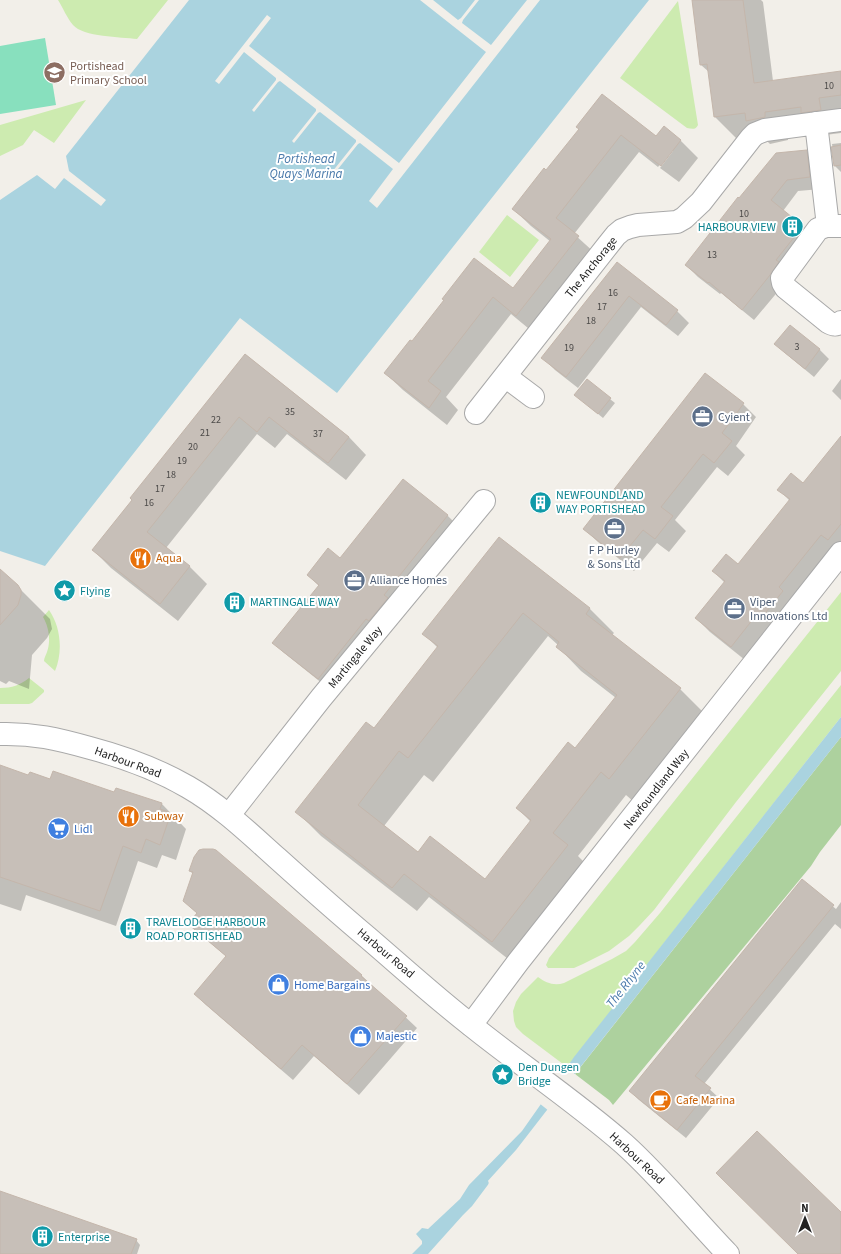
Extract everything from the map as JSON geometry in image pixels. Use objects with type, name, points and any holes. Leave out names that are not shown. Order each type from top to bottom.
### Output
[{"type":"street","name":"The Anchorage","points":[[476,413],[608,245],[622,230],[638,225],[677,222],[684,218],[701,202],[755,134],[771,129],[841,120]]},
{"type":"street","points":[[816,123],[834,226],[821,227],[814,233],[782,278],[786,288],[828,322],[833,325],[838,325],[841,322]]},
{"type":"street","points":[[505,376],[533,398]]},
{"type":"street","name":"Martingale Way","points":[[229,815],[321,698],[484,501]]},
{"type":"street","name":"Newfoundland Way","points":[[471,1025],[523,956],[841,553]]},
{"type":"street","name":"Harbour Road","points":[[0,734],[34,735],[58,739],[138,762],[187,786],[229,815],[321,898],[471,1025],[626,1145],[667,1187],[728,1254]]},
{"type":"green space","points":[[58,0],[168,0],[137,39],[93,34],[78,29],[73,25]]},
{"type":"green space","points":[[678,1],[698,125],[694,129],[687,128],[620,78]]},
{"type":"green space","points":[[45,38],[56,105],[0,114],[0,46]]},
{"type":"green space","points":[[86,100],[54,143],[34,130],[23,145],[0,156],[0,125]]},
{"type":"green space","points":[[507,215],[539,240],[510,277],[479,252]]},
{"type":"green space","points":[[841,592],[841,671],[736,802],[654,910],[640,925],[629,936],[609,951],[583,964],[574,968],[548,968],[546,965],[549,958]]},
{"type":"green space","points":[[49,610],[56,624],[60,640],[58,664],[55,671],[44,661],[49,639],[48,630],[43,617]]},
{"type":"green space","points":[[29,678],[44,690],[44,692],[32,703],[0,704],[0,688],[16,686]]},
{"type":"green space","points":[[841,685],[841,717],[567,1067],[523,1034],[516,1027],[513,1011],[521,994],[538,977],[550,983],[564,983],[626,951],[660,913]]},
{"type":"green space","points":[[841,737],[841,825],[811,866],[613,1105],[609,1100],[575,1074]]},
{"type":"water","name":"Portishead Quays Marina","points":[[189,0],[649,0],[337,393],[240,318],[45,566],[0,551],[0,200],[37,175],[55,189],[64,178],[101,206],[106,200],[69,171],[66,156]]},
{"type":"water","points":[[841,717],[841,737],[516,1150],[477,1193],[472,1206],[428,1254],[412,1254],[422,1244],[422,1241],[416,1234],[422,1228],[428,1229],[460,1199],[469,1185],[522,1131],[574,1057]]},
{"type":"pier","points":[[420,0],[433,0],[458,20],[475,0],[479,0],[462,23],[491,45],[527,0],[540,0],[377,208],[369,201],[393,169],[360,143],[334,174],[332,172],[356,140],[320,112],[294,143],[292,141],[316,109],[280,81],[254,112],[252,110],[276,78],[244,52],[219,84],[215,81],[267,15],[271,18],[249,46],[399,163],[486,52]]},
{"type":"pier","points":[[565,1066],[576,1075],[549,1111],[539,1103]]},
{"type":"building","points":[[692,0],[743,0],[754,83],[841,71],[841,95],[819,98],[821,110],[801,113],[801,107],[765,112],[765,117],[746,121],[745,113],[714,117],[707,64],[700,65]]},
{"type":"building","points":[[602,94],[656,136],[664,126],[681,140],[661,166],[621,135],[556,218],[579,236],[516,316],[493,297],[428,381],[441,391],[429,408],[384,373],[410,340],[412,341],[474,258],[513,288],[551,239],[512,209],[544,168],[546,170],[579,129],[576,127]]},
{"type":"building","points":[[841,145],[841,165],[834,166],[831,147]]},
{"type":"building","points":[[807,150],[810,177],[787,180],[771,200],[803,226],[776,260],[779,262],[770,275],[742,310],[709,282],[708,283],[685,265],[738,197],[739,198],[776,153]]},
{"type":"building","points":[[617,262],[678,310],[666,325],[629,296],[566,377],[541,358]]},
{"type":"building","points":[[790,325],[820,349],[805,369],[774,344]]},
{"type":"building","points":[[245,354],[349,437],[328,463],[269,417],[257,432],[239,417],[147,532],[190,566],[160,604],[92,550],[132,500],[130,498]]},
{"type":"building","points":[[705,373],[744,403],[722,433],[732,441],[714,463],[703,454],[661,507],[673,516],[655,539],[643,530],[620,558],[583,529]]},
{"type":"building","points":[[587,379],[611,398],[598,414],[574,395]]},
{"type":"building","points":[[841,436],[841,524],[828,540],[821,535],[779,587],[783,591],[762,617],[757,614],[731,647],[695,618],[725,581],[712,571],[726,554],[738,564],[790,499],[777,490],[791,473],[803,483]]},
{"type":"building","name":"Alliance Homes","points":[[403,479],[448,515],[384,595],[388,598],[369,621],[366,619],[318,679],[272,643],[319,585],[307,575],[328,548],[340,558]]},
{"type":"building","points":[[499,537],[590,608],[586,614],[681,688],[609,779],[601,772],[553,833],[568,845],[492,942],[404,874],[392,888],[295,812],[366,722],[374,728],[438,646],[422,634]],"holes":[[[523,613],[559,642],[556,647],[617,695],[575,748],[568,742],[516,808],[531,820],[485,879],[430,836],[418,852],[358,805],[399,751],[408,758]]]},
{"type":"building","points":[[0,569],[18,585],[21,590],[21,595],[18,605],[0,625]]},
{"type":"building","name":"Lidl","points":[[0,765],[28,775],[30,772],[50,779],[53,771],[114,792],[116,788],[162,803],[160,809],[171,813],[160,845],[146,839],[141,853],[123,846],[100,911],[0,877]]},
{"type":"building","points":[[199,850],[216,850],[362,975],[361,976],[407,1016],[347,1084],[302,1045],[281,1069],[194,994],[226,956],[188,924],[197,913],[183,901],[193,872],[189,871],[194,857]]},
{"type":"building","points":[[802,879],[834,905],[695,1076],[711,1088],[677,1130],[629,1091]]},
{"type":"building","points":[[757,1131],[841,1212],[841,1254],[798,1254],[716,1173]]},
{"type":"building","points":[[0,1191],[137,1239],[131,1254],[0,1254]]},
{"type":"waterway","name":"The Rhyne","points":[[470,1203],[485,1183]]},
{"type":"place","name":"Portishead Primary School","points":[[54,73]]},
{"type":"place","name":"HARBOUR VIEW","points":[[792,227]]},
{"type":"place","name":"Cyient","points":[[702,417]]},
{"type":"place","name":"NEWFOUNDLAND WAY PORTISHEAD","points":[[541,502]]},
{"type":"place","name":"F P Hurley & Sons Ltd","points":[[614,529]]},
{"type":"place","name":"Aqua","points":[[141,558]]},
{"type":"place","name":"Alliance Homes","points":[[355,580]]},
{"type":"place","name":"Flying","points":[[65,591]]},
{"type":"place","name":"MARTINGALE WAY","points":[[235,602]]},
{"type":"place","name":"Viper Innovations Ltd","points":[[735,609]]},
{"type":"place","name":"Subway","points":[[129,816]]},
{"type":"place","name":"Lidl","points":[[58,829]]},
{"type":"place","name":"TRAVELODGE HARBOUR ROAD PORTISHEAD","points":[[130,929]]},
{"type":"place","name":"Home Bargains","points":[[278,985]]},
{"type":"place","name":"Majestic","points":[[360,1036]]},
{"type":"place","name":"Den Dungen Bridge","points":[[502,1074]]},
{"type":"place","name":"Cafe Marina","points":[[661,1100]]},
{"type":"place","name":"Enterprise","points":[[43,1237]]}]
